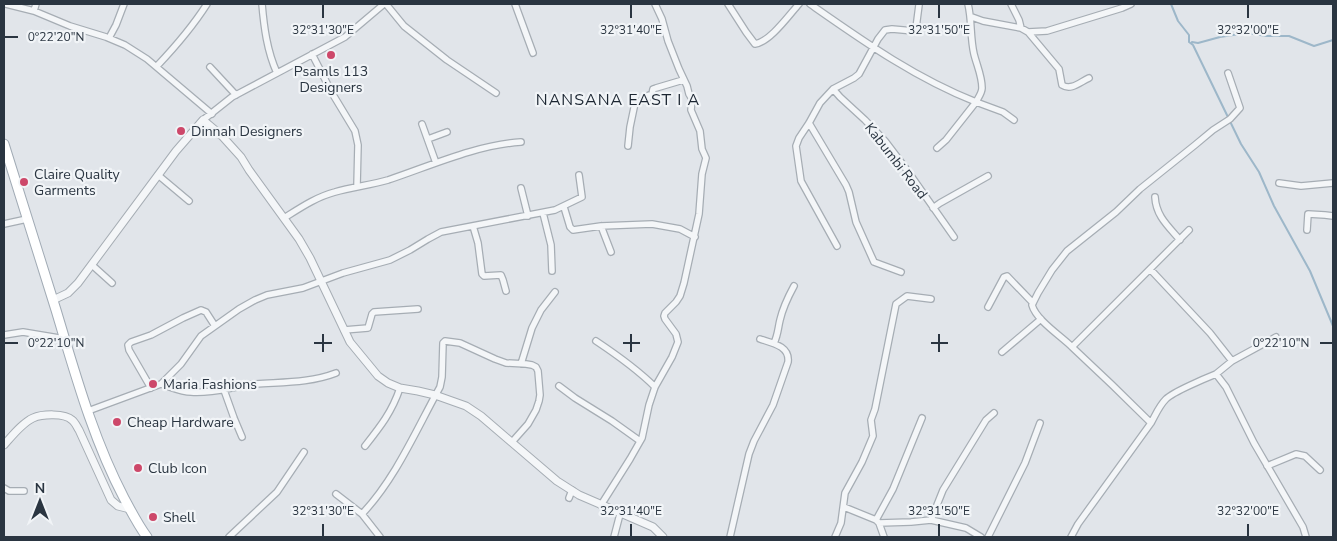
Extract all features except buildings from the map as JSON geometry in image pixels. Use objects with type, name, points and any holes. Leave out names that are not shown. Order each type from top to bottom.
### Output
[{"type":"main road","points":[[4,144],[26,219],[88,411],[106,458],[138,526],[147,537]]},
{"type":"street","points":[[6,4],[34,11],[70,26],[109,38],[136,51],[212,114]]},
{"type":"street","points":[[34,11],[36,4]]},
{"type":"street","points":[[109,38],[124,4]]},
{"type":"street","points":[[156,66],[170,53],[207,4]]},
{"type":"street","points":[[262,4],[270,54],[277,72]]},
{"type":"street","points":[[53,300],[68,293],[78,283],[176,151],[204,120],[225,102],[277,72],[345,37],[384,4],[404,26],[447,60],[496,93]]},
{"type":"street","points":[[515,4],[533,53]]},
{"type":"street","points":[[601,505],[640,441],[655,387],[678,342],[676,334],[664,319],[664,316],[680,296],[700,214],[702,174],[706,158],[702,149],[700,131],[691,110],[692,99],[688,94],[687,86],[683,80],[655,4]]},
{"type":"street","points":[[728,4],[755,44],[758,44],[780,26],[798,4]]},
{"type":"street","points":[[810,4],[900,66],[936,85],[1003,112],[1014,120]]},
{"type":"street","points":[[837,246],[801,182],[796,146],[820,103],[833,89],[859,74],[885,30],[914,31],[919,4]]},
{"type":"street","points":[[937,148],[946,140],[976,102],[982,90],[981,74],[974,53],[972,17],[968,4]]},
{"type":"street","points":[[1011,4],[1021,28]]},
{"type":"street","points":[[1028,32],[1047,31],[1131,4]]},
{"type":"street","points":[[972,17],[1021,28],[1028,32],[1059,69],[1062,85],[1065,87],[1071,88],[1089,78]]},
{"type":"street","points":[[312,54],[332,93],[355,131],[358,145],[357,186]]},
{"type":"street","points":[[210,67],[236,96]]},
{"type":"street","points":[[1151,423],[1041,319],[1033,308],[1033,303],[1052,270],[1067,251],[1116,212],[1147,183],[1213,130],[1229,120],[1240,108],[1228,72]]},
{"type":"street","points":[[628,146],[635,103],[647,99],[652,94],[653,89],[683,80]]},
{"type":"street","name":"Kabumbi Road","points":[[833,89],[885,142],[954,237]]},
{"type":"street","points":[[204,120],[242,157],[249,170],[304,247],[344,330],[357,352],[378,376],[400,388],[435,395],[466,406],[481,416],[557,481],[601,505],[653,527],[663,537]]},
{"type":"street","points":[[809,123],[846,185],[856,222],[874,262],[901,272]]},
{"type":"street","points":[[422,124],[436,163]]},
{"type":"street","points":[[428,139],[447,132]]},
{"type":"street","points":[[284,218],[318,198],[334,192],[387,180],[491,147],[521,142]]},
{"type":"street","points":[[88,411],[161,384],[181,364],[201,336],[255,300],[268,295],[303,288],[343,273],[400,256],[441,232],[543,213],[564,207],[582,197],[580,174]]},
{"type":"street","points":[[158,175],[189,201]]},
{"type":"street","points":[[933,208],[940,202],[988,176]]},
{"type":"street","points":[[1279,183],[1301,186],[1333,183]]},
{"type":"street","points":[[521,188],[528,216]]},
{"type":"street","points":[[1155,197],[1155,206],[1158,213],[1180,240]]},
{"type":"street","points":[[564,207],[570,228],[573,230],[601,226],[652,224],[680,229],[695,237]]},
{"type":"street","points":[[543,213],[551,245],[552,270]]},
{"type":"street","points":[[1308,230],[1308,214],[1333,216]]},
{"type":"street","points":[[4,224],[26,219]]},
{"type":"street","points":[[473,226],[478,243],[482,274],[484,276],[501,275],[506,291]]},
{"type":"street","points":[[601,226],[610,252]]},
{"type":"street","points":[[1072,347],[1190,230]]},
{"type":"street","points":[[92,265],[112,283]]},
{"type":"street","points":[[1150,269],[1210,333],[1232,361]]},
{"type":"street","points":[[988,307],[1004,278],[1007,276],[1033,303]]},
{"type":"street","points":[[774,343],[778,334],[782,311],[794,286]]},
{"type":"street","points":[[521,364],[532,328],[541,310],[555,292]]},
{"type":"street","points":[[835,537],[841,523],[845,492],[862,462],[873,436],[871,420],[875,409],[896,304],[907,296],[931,299]]},
{"type":"street","points":[[344,330],[368,328],[374,312],[418,309]]},
{"type":"street","points":[[150,388],[129,350],[128,345],[131,342],[150,335],[201,310],[206,312],[215,326]]},
{"type":"street","points":[[1002,352],[1041,319]]},
{"type":"street","points":[[4,335],[23,332],[65,339]]},
{"type":"street","points":[[1071,537],[1078,524],[1151,423],[1158,409],[1168,398],[1216,374],[1232,361],[1276,337]]},
{"type":"street","points":[[730,537],[748,454],[773,405],[788,362],[786,351],[774,343],[760,339]]},
{"type":"street","points":[[362,514],[371,505],[399,462],[440,387],[443,344],[445,341],[460,343],[506,363],[536,367],[540,395],[536,410],[528,424],[512,442]]},
{"type":"street","points":[[596,341],[641,373],[655,387]]},
{"type":"street","points":[[161,384],[188,392],[207,392],[254,384],[324,378],[336,373]]},
{"type":"street","points":[[1216,374],[1226,387],[1254,443],[1303,527],[1306,537]]},
{"type":"street","points":[[559,386],[640,441]]},
{"type":"street","points":[[365,446],[388,416],[396,402],[400,388]]},
{"type":"street","points":[[224,390],[242,437]]},
{"type":"street","points":[[931,520],[943,490],[953,473],[986,420],[994,413]]},
{"type":"street","points":[[4,445],[18,429],[34,418],[52,414],[66,416],[72,420],[79,430],[111,500],[118,506],[130,509]]},
{"type":"street","points":[[877,521],[893,489],[922,418]]},
{"type":"street","points":[[988,537],[1025,464],[1040,423]]},
{"type":"street","points":[[229,537],[277,492],[304,452]]},
{"type":"street","points":[[1267,466],[1296,454],[1305,456],[1320,470]]},
{"type":"street","points":[[4,488],[24,491]]},
{"type":"street","points":[[569,498],[572,490]]},
{"type":"street","points":[[336,494],[362,514],[380,537]]},
{"type":"street","points":[[844,507],[877,521],[911,522],[931,520],[966,528],[981,537]]},
{"type":"street","points":[[614,537],[620,514]]},
{"type":"street","points":[[877,521],[884,537]]},
{"type":"waterway","points":[[1171,4],[1178,21],[1189,35],[1189,42],[1193,45],[1241,144],[1259,172],[1274,206],[1310,271],[1333,326]]},
{"type":"waterway","points":[[1192,42],[1198,43],[1246,33],[1267,36],[1289,36],[1314,46],[1333,40]]},
{"type":"place","name":"Psamls 113 Designers","points":[[331,55]]},
{"type":"place","name":"Dinnah Designers","points":[[181,131]]},
{"type":"place","name":"Claire Quality Garments","points":[[24,182]]},
{"type":"place","name":"Maria Fashions","points":[[153,384]]},
{"type":"place","name":"Cheap Hardware","points":[[117,422]]},
{"type":"place","name":"Club Icon","points":[[138,468]]},
{"type":"place","name":"Shell","points":[[153,517]]},
{"type":"district","name":"NANSANA EAST I A","points":[[618,100]]}]
